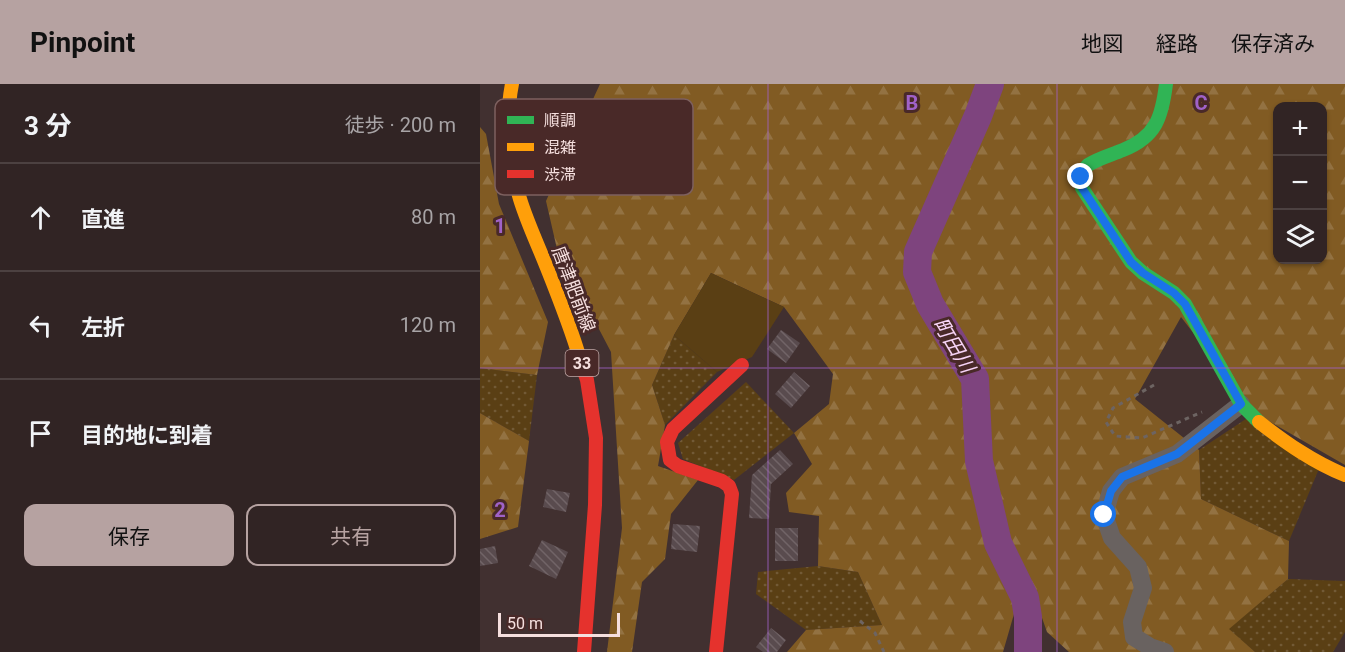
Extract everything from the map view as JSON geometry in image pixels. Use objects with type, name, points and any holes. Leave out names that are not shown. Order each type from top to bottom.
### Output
[{"type":"street","name":"唐津肥前線","points":[[510,99],[512,84]]},
{"type":"street","points":[[1166,84],[1162,114],[1151,132],[1135,146],[1092,162],[1083,170],[1082,188],[1131,262],[1143,273],[1174,293],[1185,304],[1241,404],[1259,422],[1293,448],[1327,468],[1345,475]]},
{"type":"street","name":"唐津肥前線","points":[[519,195],[568,320],[587,380],[596,438],[595,505],[584,652]]},
{"type":"street","points":[[716,652],[732,494],[729,486],[722,481],[678,466],[670,460],[667,442],[673,429],[742,365]]},
{"type":"street","points":[[1165,652],[1150,648],[1134,637],[1132,622],[1143,588],[1138,567],[1112,538],[1104,515],[1111,491],[1122,477],[1177,454],[1241,404]]},
{"type":"path","points":[[1154,385],[1113,408],[1106,422],[1115,436],[1142,438],[1204,411]]},
{"type":"path","points":[[860,621],[875,633],[884,652]]},
{"type":"shaded area","points":[[711,273],[784,307],[752,357],[717,372],[674,335]]},
{"type":"shaded area","points":[[674,335],[717,372],[665,425],[652,385]]},
{"type":"shaded area","points":[[480,368],[537,375],[529,441],[480,413]]},
{"type":"shaded area","points":[[746,382],[794,433],[734,480],[683,459],[678,443]]},
{"type":"shaded area","points":[[1255,413],[1323,459],[1289,541],[1201,499],[1199,450]]},
{"type":"shaded area","points":[[818,566],[858,572],[882,625],[806,630],[756,594],[758,572]]},
{"type":"shaded area","points":[[1288,579],[1345,581],[1345,632],[1333,652],[1255,652],[1228,629]]},
{"type":"green space","points":[[600,84],[1345,84],[1345,465],[1255,413],[1181,317],[1135,399],[1199,450],[1201,499],[1289,541],[1288,579],[1229,629],[1255,652],[1069,652],[1047,632],[1035,598],[1016,607],[1003,652],[787,652],[806,630],[882,625],[858,572],[818,566],[819,516],[789,512],[786,493],[812,464],[794,433],[829,404],[833,374],[784,307],[711,273],[674,335],[652,385],[665,425],[658,466],[698,480],[671,514],[665,559],[642,582],[632,652],[607,652],[622,528],[611,352],[557,249],[546,201],[549,195],[693,195],[693,99],[593,99]]},
{"type":"green space","points":[[480,127],[486,134],[495,182],[495,195],[497,195],[548,322],[537,375],[480,368]]},
{"type":"green space","points":[[480,413],[529,441],[518,527],[480,539]]},
{"type":"building","points":[[781,330],[800,343],[786,363],[767,349]]},
{"type":"building","points":[[794,372],[810,386],[791,408],[775,394]]},
{"type":"building","points":[[780,450],[793,464],[771,484],[769,519],[749,518],[752,475]]},
{"type":"building","points":[[547,489],[570,493],[566,512],[543,507]]},
{"type":"building","points":[[673,524],[700,526],[697,552],[671,549]]},
{"type":"building","points":[[775,528],[798,528],[798,561],[775,561]]},
{"type":"building","points":[[542,540],[568,552],[556,579],[529,566]]},
{"type":"building","points":[[495,546],[498,563],[480,566],[480,549]]},
{"type":"building","points":[[771,628],[786,640],[777,652],[763,652],[756,647]]},
{"type":"waterway","name":"町田川","points":[[990,84],[918,252],[917,272],[930,304],[975,379],[979,461],[998,543],[1025,598],[1028,617],[1028,652]]},
{"type":"traffic: fast","points":[[1166,84],[1159,116],[1150,132],[1134,145],[1088,165],[1082,175],[1082,188],[1131,262],[1143,273],[1174,293],[1185,304],[1241,404],[1259,422]]},
{"type":"traffic: slow","points":[[510,99],[512,84]]},
{"type":"traffic: slow","points":[[519,195],[580,359]]},
{"type":"traffic: slow","points":[[1259,422],[1300,452],[1345,475]]},
{"type":"traffic: jam","points":[[580,359],[587,380],[596,438],[595,505],[584,652]]},
{"type":"traffic: jam","points":[[716,652],[732,494],[729,486],[722,481],[678,466],[670,460],[667,442],[673,429],[742,365]]},
{"type":"route","points":[[1081,177],[1082,188],[1131,262],[1143,273],[1174,293],[1185,304],[1241,404],[1177,454],[1122,477],[1111,491],[1104,515]]}]
